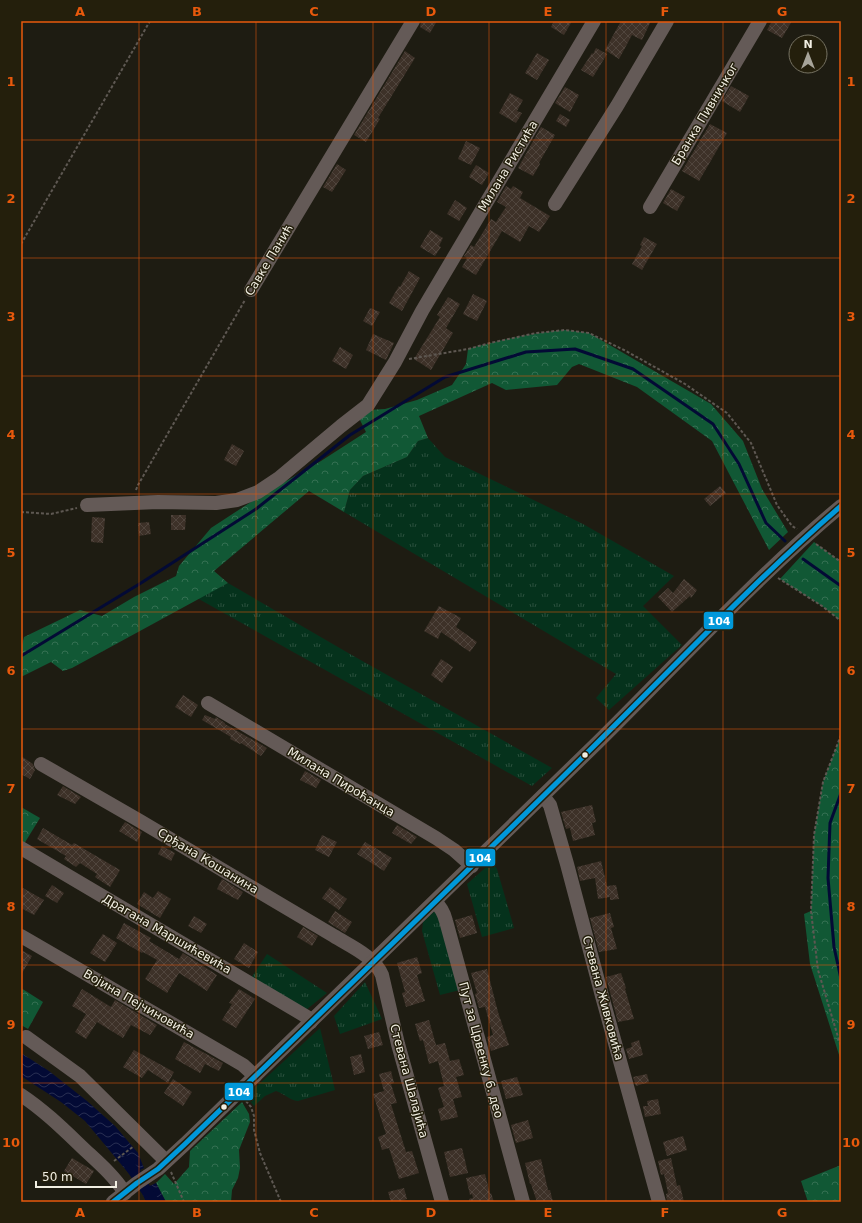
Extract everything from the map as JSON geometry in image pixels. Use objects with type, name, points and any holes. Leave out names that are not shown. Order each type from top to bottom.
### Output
[{"type":"street","name":"Савке Панић","points":[[251,290],[413,21]]},
{"type":"street","name":"Милана Ристића","points":[[87,505],[216,503],[237,500],[258,492],[279,478],[368,405],[395,362],[422,311],[594,21]]},
{"type":"street","points":[[555,204],[617,106],[667,21]]},
{"type":"street","name":"Бранка Пивничког","points":[[650,207],[760,21]]},
{"type":"street","points":[[21,1095],[60,1125],[113,1178],[120,1198],[166,1161],[238,1093],[472,866],[768,571],[805,536],[841,506]]},
{"type":"street","name":"Милана Пироћанца","points":[[208,703],[436,838],[454,850],[472,866]]},
{"type":"street","name":"Срђана Кошанина","points":[[41,764],[248,884],[360,952],[373,962]]},
{"type":"street","name":"Стевана Живковића","points":[[543,796],[550,805],[567,864],[659,1202]]},
{"type":"street","name":"Драгана Маршићевића","points":[[21,848],[297,1011],[307,1017],[311,1022]]},
{"type":"street","name":"Пут за Црвенку 6. део","points":[[435,902],[444,912],[523,1202]]},
{"type":"street","name":"Војина Пејчиновића","points":[[21,936],[243,1065],[255,1076]]},
{"type":"street","name":"Стевана Шалајића","points":[[373,962],[380,969],[382,975],[398,1044],[442,1202]]},
{"type":"street","points":[[26,1038],[80,1076],[129,1124],[143,1140],[166,1161]]},
{"type":"path","points":[[21,244],[150,21]]},
{"type":"path","name":"Савке Панић","points":[[132,504],[138,485],[251,290]]},
{"type":"path","points":[[395,362],[468,349],[490,342],[536,333],[565,330],[589,333],[626,351],[685,384],[727,413],[751,443],[777,505],[792,526],[841,562]]},
{"type":"path","points":[[21,512],[51,514],[87,505]]},
{"type":"path","points":[[768,571],[822,606],[841,621]]},
{"type":"path","points":[[841,734],[821,789],[814,835],[811,911],[818,970],[841,1047]]},
{"type":"path","points":[[238,1093],[250,1107],[254,1116],[254,1130],[260,1153],[281,1202]]},
{"type":"path","points":[[111,1163],[136,1145]]},
{"type":"path","points":[[166,1161],[184,1202]]},
{"type":"green space","points":[[565,330],[589,333],[711,404],[743,441],[762,489],[788,532],[769,550],[712,441],[637,387],[579,364],[572,367],[557,385],[506,390],[492,383],[419,416],[428,438],[418,441],[407,457],[363,476],[350,490],[344,512],[309,491],[214,571],[228,583],[72,668],[63,671],[51,662],[21,677],[21,649],[24,637],[80,610],[102,616],[134,597],[176,576],[179,566],[211,528],[257,498],[321,461],[366,432],[359,418],[368,410],[385,409],[417,400],[452,385],[466,364],[468,349],[516,337]]},
{"type":"green space","points":[[428,438],[445,457],[583,524],[674,576],[643,606],[682,645],[609,710],[596,698],[616,674],[344,512],[350,490],[363,476],[407,457],[418,441]]},
{"type":"green space","points":[[814,542],[841,562],[841,621],[822,606],[780,579]]},
{"type":"green space","points":[[228,583],[552,768],[532,786],[197,598]]},
{"type":"green space","points":[[841,735],[841,1061],[810,964],[804,914],[811,911],[814,835],[823,782]]},
{"type":"green space","points":[[21,807],[40,818],[24,844],[21,842]]},
{"type":"green space","points":[[492,862],[497,869],[514,928],[482,937],[467,884]]},
{"type":"green space","points":[[437,909],[460,990],[440,995],[422,931],[423,922]]},
{"type":"green space","points":[[267,954],[327,993],[306,1010],[251,978]]},
{"type":"green space","points":[[365,982],[382,1019],[340,1034],[334,1016]]},
{"type":"green space","points":[[21,988],[43,1002],[28,1029],[21,1025]]},
{"type":"green space","points":[[320,1028],[335,1090],[298,1101],[276,1091],[265,1096],[254,1106],[246,1096]]},
{"type":"green space","points":[[242,1102],[249,1114],[250,1122],[239,1150],[240,1168],[238,1178],[232,1190],[231,1202],[166,1202],[156,1183],[165,1174],[174,1184],[189,1167],[190,1151]]},
{"type":"green space","points":[[841,1165],[841,1202],[808,1202],[801,1181]]},
{"type":"water","points":[[21,1053],[49,1071],[87,1101],[115,1126],[138,1153],[144,1168],[130,1175],[85,1121],[61,1102],[21,1076]]},
{"type":"water","points":[[156,1183],[166,1202],[146,1202],[141,1190]]},
{"type":"building","points":[[421,21],[437,21],[430,33],[420,27]]},
{"type":"building","points":[[554,21],[572,21],[564,35],[551,27]]},
{"type":"building","points":[[621,21],[651,21],[642,40],[632,35],[619,59],[605,50]]},
{"type":"building","points":[[772,21],[792,21],[782,38],[767,30]]},
{"type":"building","points":[[596,48],[607,54],[593,77],[581,70]]},
{"type":"building","points":[[405,51],[415,58],[378,118],[380,119],[366,142],[354,135]]},
{"type":"building","points":[[537,53],[549,60],[537,80],[525,73]]},
{"type":"building","points":[[731,86],[749,96],[740,112],[722,101]]},
{"type":"building","points":[[565,87],[579,95],[570,112],[555,103]]},
{"type":"building","points":[[510,93],[523,100],[517,111],[522,113],[516,123],[499,113]]},
{"type":"building","points":[[560,114],[570,120],[566,127],[556,121]]},
{"type":"building","points":[[710,124],[727,133],[699,181],[682,171]]},
{"type":"building","points":[[541,127],[555,135],[533,176],[518,168]]},
{"type":"building","points":[[466,141],[480,148],[471,165],[458,159]]},
{"type":"building","points":[[337,164],[346,170],[332,192],[323,187]]},
{"type":"building","points":[[476,165],[489,173],[482,185],[469,177]]},
{"type":"building","points":[[506,186],[511,189],[513,186],[523,192],[520,198],[550,216],[539,232],[529,226],[520,242],[502,231],[476,275],[462,267],[467,258],[464,256],[471,245],[474,247],[491,219],[496,222],[506,207],[497,202]]},
{"type":"building","points":[[671,189],[685,197],[677,211],[663,203]]},
{"type":"building","points":[[455,200],[467,208],[459,221],[447,214]]},
{"type":"building","points":[[430,230],[443,238],[439,246],[441,247],[435,256],[420,247]]},
{"type":"building","points":[[644,237],[657,244],[642,270],[632,264],[642,246],[640,245]]},
{"type":"building","points":[[409,271],[420,278],[402,311],[389,303]]},
{"type":"building","points":[[473,294],[487,301],[477,321],[463,314]]},
{"type":"building","points":[[448,297],[460,304],[446,328],[453,333],[431,370],[414,359],[440,317],[437,315]]},
{"type":"building","points":[[370,308],[380,312],[372,326],[363,321]]},
{"type":"building","points":[[373,334],[394,343],[386,360],[366,350]]},
{"type":"building","points":[[340,347],[353,355],[346,369],[332,361]]},
{"type":"building","points":[[232,444],[244,451],[236,466],[224,460]]},
{"type":"building","points":[[720,486],[726,493],[710,506],[704,499]]},
{"type":"building","points":[[171,515],[186,515],[185,530],[171,530]]},
{"type":"building","points":[[92,517],[105,518],[103,543],[91,542]]},
{"type":"building","points":[[149,522],[151,534],[139,536],[138,523]]},
{"type":"building","points":[[684,579],[697,590],[691,598],[690,596],[672,612],[658,597],[668,588],[673,593]]},
{"type":"building","points":[[439,606],[461,618],[456,627],[477,642],[470,652],[441,632],[438,639],[424,631]]},
{"type":"building","points":[[441,659],[453,667],[442,683],[431,675]]},
{"type":"building","points":[[183,695],[198,705],[191,717],[175,707]]},
{"type":"building","points":[[205,715],[215,719],[216,717],[225,724],[267,748],[261,756],[241,743],[240,744],[230,739],[231,737],[202,720]]},
{"type":"building","points":[[21,756],[33,764],[35,770],[30,779],[21,774]]},
{"type":"building","points":[[305,771],[321,780],[316,788],[300,780]]},
{"type":"building","points":[[63,786],[81,797],[75,804],[57,795]]},
{"type":"building","points":[[592,805],[596,822],[592,823],[595,835],[573,841],[570,828],[566,829],[561,812]]},
{"type":"building","points":[[125,822],[142,832],[137,842],[119,831]]},
{"type":"building","points":[[397,825],[417,837],[411,844],[392,833]]},
{"type":"building","points":[[43,828],[72,845],[74,843],[120,870],[110,887],[95,877],[97,874],[80,863],[76,867],[64,859],[66,856],[37,839]]},
{"type":"building","points":[[322,835],[337,842],[329,857],[315,850]]},
{"type":"building","points":[[365,842],[392,858],[384,871],[357,854]]},
{"type":"building","points":[[162,846],[175,853],[171,861],[158,854]]},
{"type":"building","points":[[601,861],[607,886],[616,885],[619,899],[610,900],[610,897],[598,899],[595,878],[580,881],[577,867]]},
{"type":"building","points":[[222,879],[243,892],[238,900],[217,889]]},
{"type":"building","points":[[52,885],[64,893],[57,903],[45,896]]},
{"type":"building","points":[[21,887],[44,900],[34,915],[21,908]]},
{"type":"building","points":[[330,887],[347,899],[339,910],[322,898]]},
{"type":"building","points":[[158,891],[171,899],[160,918],[137,904],[144,892],[153,898]]},
{"type":"building","points":[[335,911],[352,922],[345,933],[328,922]]},
{"type":"building","points":[[610,913],[614,927],[611,928],[617,949],[599,952],[590,918]]},
{"type":"building","points":[[472,915],[477,933],[460,938],[455,920]]},
{"type":"building","points":[[194,916],[207,924],[201,933],[188,926]]},
{"type":"building","points":[[124,923],[151,938],[149,941],[179,959],[183,953],[217,975],[207,991],[179,973],[167,993],[145,979],[157,960],[116,938]]},
{"type":"building","points":[[303,927],[318,936],[312,946],[297,937]]},
{"type":"building","points":[[103,934],[117,943],[105,962],[90,953]]},
{"type":"building","points":[[244,943],[258,952],[249,968],[234,959]]},
{"type":"building","points":[[21,950],[32,956],[21,975]]},
{"type":"building","points":[[417,957],[422,973],[417,975],[425,1001],[406,1007],[402,993],[405,992],[397,963]]},
{"type":"building","points":[[487,969],[498,1012],[509,1045],[491,1051],[487,1037],[493,1035],[485,1007],[479,1008],[475,994],[477,993],[471,973]]},
{"type":"building","points":[[621,973],[634,1019],[618,1022],[606,977]]},
{"type":"building","points":[[82,989],[111,1007],[115,1000],[157,1025],[150,1035],[131,1025],[123,1038],[97,1022],[86,1039],[75,1032],[86,1014],[72,1006]]},
{"type":"building","points":[[239,989],[255,999],[236,1028],[222,1020],[232,1004],[229,1003]]},
{"type":"building","points":[[429,1020],[436,1045],[445,1043],[450,1061],[459,1059],[464,1075],[456,1077],[462,1097],[453,1099],[458,1117],[441,1121],[438,1109],[444,1107],[438,1088],[444,1086],[438,1061],[429,1064],[423,1040],[420,1041],[415,1024]]},
{"type":"building","points":[[379,1032],[383,1045],[368,1049],[364,1036]]},
{"type":"building","points":[[639,1040],[643,1055],[629,1059],[626,1049],[632,1047],[631,1043]]},
{"type":"building","points":[[184,1042],[223,1063],[219,1071],[205,1064],[200,1073],[175,1059]]},
{"type":"building","points":[[134,1050],[174,1072],[168,1083],[148,1070],[142,1078],[123,1067]]},
{"type":"building","points":[[361,1054],[365,1072],[354,1075],[350,1057]]},
{"type":"building","points":[[391,1071],[394,1083],[391,1084],[397,1103],[391,1104],[406,1152],[412,1151],[419,1173],[399,1179],[389,1148],[382,1150],[378,1137],[386,1134],[373,1094],[384,1091],[379,1074]]},
{"type":"building","points":[[647,1074],[649,1082],[636,1086],[633,1077]]},
{"type":"building","points":[[517,1077],[523,1095],[506,1099],[501,1081]]},
{"type":"building","points":[[173,1079],[192,1092],[183,1106],[164,1093]]},
{"type":"building","points":[[658,1099],[661,1114],[645,1117],[643,1106],[648,1106],[647,1101]]},
{"type":"building","points":[[528,1120],[533,1138],[516,1143],[511,1125]]},
{"type":"building","points":[[683,1136],[687,1150],[667,1156],[663,1142]]},
{"type":"building","points":[[462,1148],[468,1173],[450,1177],[444,1152]]},
{"type":"building","points":[[72,1158],[94,1171],[86,1184],[64,1171]]},
{"type":"building","points":[[671,1158],[677,1186],[680,1185],[684,1202],[667,1202],[666,1194],[668,1193],[664,1174],[661,1175],[658,1161]]},
{"type":"building","points":[[541,1159],[548,1190],[550,1190],[553,1202],[537,1202],[530,1184],[525,1163]]},
{"type":"building","points":[[485,1174],[490,1194],[491,1193],[494,1202],[469,1202],[469,1199],[473,1198],[472,1194],[470,1195],[466,1178]]},
{"type":"building","points":[[404,1188],[407,1199],[398,1202],[391,1202],[388,1192]]},
{"type":"waterway","points":[[21,656],[141,583],[256,509],[350,435],[445,377],[526,352],[575,349],[633,369],[713,424],[739,464],[766,523],[785,541]]},
{"type":"waterway","points":[[803,559],[841,586]]},
{"type":"waterway","points":[[841,793],[830,823],[828,878],[834,947],[841,979]]},
{"type":"waterway","points":[[127,1161],[154,1202]]},
{"type":"transit line","name":"104","points":[[113,1202],[158,1169],[185,1144],[495,844],[747,592],[841,506]]}]
